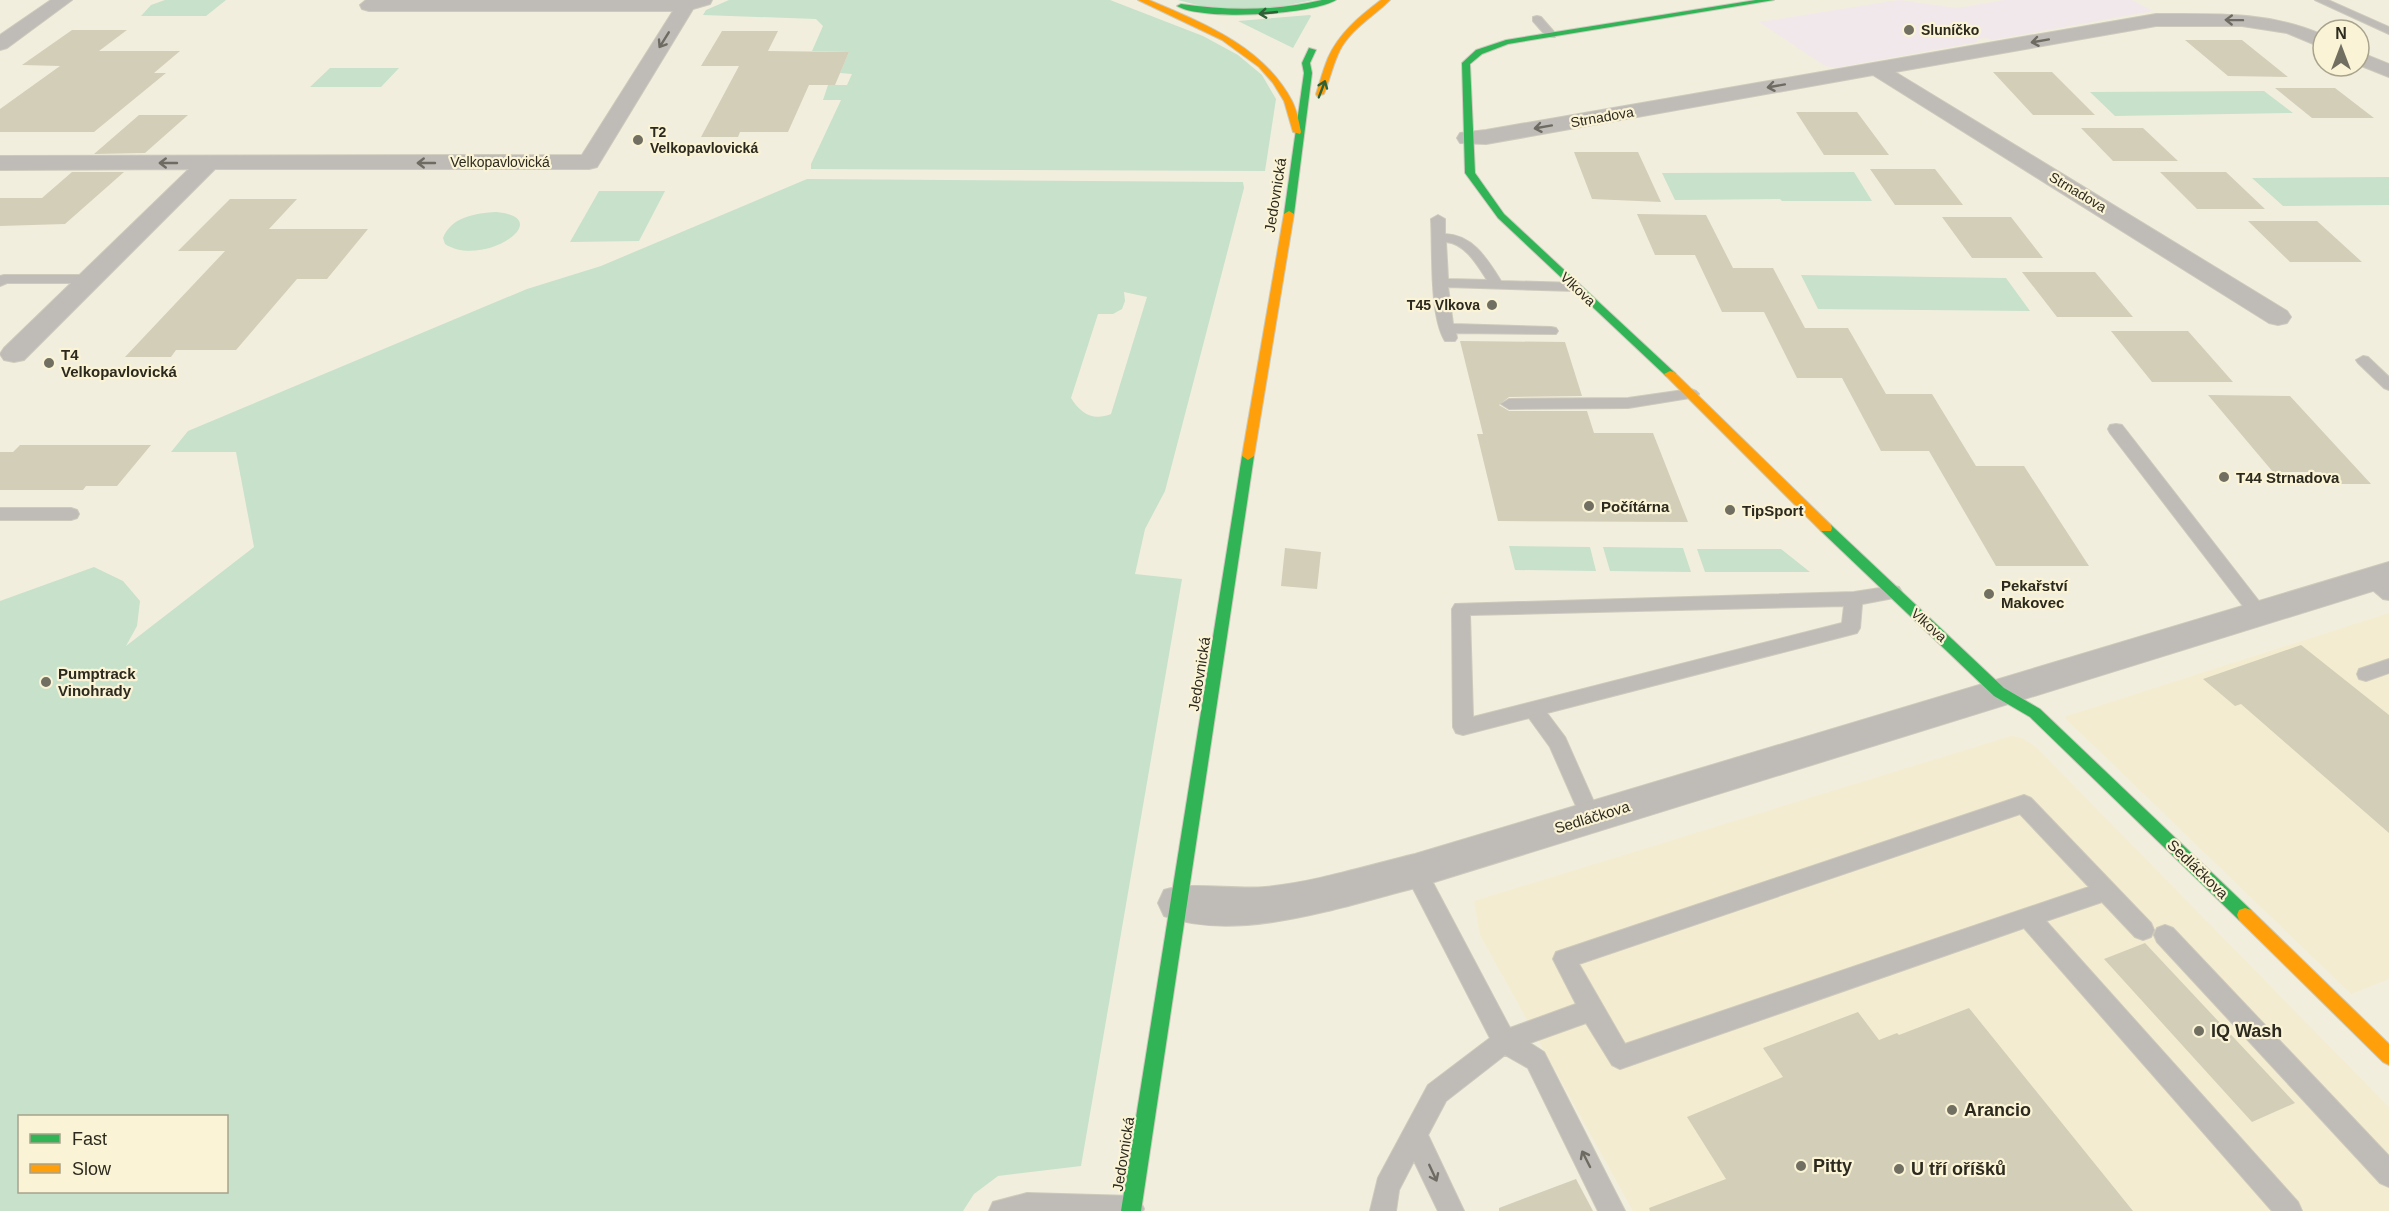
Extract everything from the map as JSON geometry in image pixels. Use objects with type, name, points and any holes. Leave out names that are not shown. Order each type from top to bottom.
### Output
[{"type":"main road","points":[[1146,0],[1217,13],[1247,15],[1295,9],[1332,0]]},
{"type":"main road","points":[[1146,0],[1235,37],[1276,58]]},
{"type":"main road","name":"Jedovnická","points":[[1299,143],[1336,49],[1363,17],[1386,0]]},
{"type":"main road","name":"Vlkova","points":[[1770,0],[1486,47],[1473,55],[1466,63],[1470,172],[1478,187],[1501,216],[1691,394],[1758,463],[1999,692]]},
{"type":"main road","points":[[1235,37],[1271,74],[1287,97],[1299,143]]},
{"type":"main road","name":"Jedovnická","points":[[1131,1210],[1252,426],[1296,177],[1307,75],[1308,58],[1316,46],[1293,58],[1307,75]]},
{"type":"main road","name":"Sedláčkova","points":[[1999,692],[2035,713],[2320,986],[2389,1056]]},
{"type":"street","points":[[0,44],[63,0]]},
{"type":"street","points":[[372,2],[694,2]]},
{"type":"street","name":"Velkopavlovická","points":[[0,163],[589,162],[642,76],[694,2]]},
{"type":"street","name":"Strnadova","points":[[1468,138],[1497,135],[2156,20],[2242,20],[2292,28],[2311,37]]},
{"type":"street","points":[[2371,63],[2389,71]]},
{"type":"street","name":"Strnadova","points":[[1877,69],[2278,317]]},
{"type":"street","points":[[14,354],[209,163]]},
{"type":"street","name":"Sedláčkova","points":[[1178,903],[1211,906],[1262,905],[1315,897],[1415,871],[2259,614],[2383,583]]},
{"type":"lane","points":[[2320,0],[2389,31]]},
{"type":"lane","points":[[1537,20],[1551,35]]},
{"type":"lane","points":[[1438,219],[1443,314],[1449,333],[1551,331]]},
{"type":"lane","points":[[1439,237],[1456,239],[1464,244],[1486,267],[1497,286]]},
{"type":"lane","points":[[0,282],[4,279],[91,279]]},
{"type":"lane","points":[[1441,283],[1575,286]]},
{"type":"lane","points":[[2363,360],[2389,385]]},
{"type":"lane","points":[[1509,404],[1628,403],[1691,394]]},
{"type":"lane","points":[[2116,429],[2259,614]]},
{"type":"lane","points":[[0,514],[71,514]]},
{"type":"lane","points":[[1854,599],[1851,628],[1463,727],[1461,609],[1854,599],[1893,592]]},
{"type":"lane","points":[[2366,674],[2389,666]]},
{"type":"lane","points":[[1533,709],[1558,743],[1591,818]]},
{"type":"lane","points":[[2107,891],[1620,1057],[1591,1010],[1564,959],[2024,804],[2107,891],[2154,933],[2389,1174]]},
{"type":"lane","points":[[1415,871],[1504,1041],[1536,1060],[1612,1211]]},
{"type":"lane","points":[[2028,917],[2289,1211]]},
{"type":"lane","points":[[1383,1211],[1387,1187],[1437,1093],[1504,1041],[1591,1010]]},
{"type":"lane","points":[[1415,1135],[1450,1211]]},
{"type":"lane","points":[[1002,1211],[1027,1206],[1131,1210]]},
{"type":"shaded area","name":"Sluníčko","points":[[1899,0],[1957,8],[2004,0],[2132,0],[2153,11],[1992,40],[1977,39],[1977,42],[1835,68],[1825,66],[1759,22]]},
{"type":"shaded area","points":[[2389,613],[2389,979],[2351,994],[2064,717]]},
{"type":"shaded area","points":[[2011,736],[2022,738],[2036,747],[2389,1107],[2389,1211],[1633,1211],[1480,935],[1474,901]]},
{"type":"green space","points":[[165,0],[226,0],[206,16],[141,16],[151,5]]},
{"type":"green space","points":[[729,0],[1110,0],[1203,36],[1238,55],[1262,75],[1276,99],[1265,171],[811,169],[811,164],[841,100],[823,100],[828,85],[847,85],[852,74],[840,73],[849,52],[812,51],[823,26],[816,19],[703,15],[706,10]]},
{"type":"green space","points":[[1178,0],[1314,0],[1262,10],[1201,6]]},
{"type":"green space","points":[[1310,15],[1293,48],[1238,21]]},
{"type":"green space","points":[[330,68],[399,68],[381,87],[310,87]]},
{"type":"green space","points":[[2264,91],[2293,113],[2115,116],[2090,92]]},
{"type":"green space","points":[[1854,172],[1872,201],[1675,200],[1662,173]]},
{"type":"green space","points":[[2389,177],[2389,205],[2283,206],[2252,178]]},
{"type":"green space","points":[[807,179],[1243,182],[1244,188],[1165,491],[1145,529],[1135,574],[1182,579],[1081,1166],[998,1176],[974,1194],[963,1211],[0,1211],[0,601],[94,567],[123,581],[140,601],[137,626],[126,646],[254,547],[236,452],[171,452],[188,431],[527,289],[601,266]],"holes":[[[1124,292],[1147,297],[1111,414],[1099,417],[1088,415],[1071,398],[1098,314],[1113,314],[1122,309],[1125,301]]]},
{"type":"green space","points":[[599,191],[665,191],[639,241],[570,242]]},
{"type":"green space","points":[[496,212],[513,216],[520,223],[517,231],[508,240],[477,250],[460,250],[445,244],[443,238],[452,225],[458,221],[473,215]]},
{"type":"green space","points":[[1801,275],[2006,278],[2030,311],[1818,309]]},
{"type":"green space","points":[[1509,546],[1590,547],[1596,571],[1515,570]]},
{"type":"green space","points":[[1603,547],[1683,548],[1691,572],[1610,571]]},
{"type":"green space","points":[[1697,549],[1781,549],[1810,572],[1705,572]]},
{"type":"building","points":[[72,30],[127,30],[99,51],[180,51],[154,73],[166,73],[94,132],[0,132],[0,109],[60,66],[22,65]]},
{"type":"building","points":[[722,31],[778,31],[768,51],[849,52],[835,85],[809,85],[788,132],[740,132],[738,137],[701,137],[739,66],[701,66]]},
{"type":"building","points":[[2185,40],[2242,40],[2288,77],[2228,76]]},
{"type":"building","points":[[1993,72],[2052,72],[2095,115],[2033,115]]},
{"type":"building","points":[[2275,88],[2335,88],[2374,118],[2312,118]]},
{"type":"building","points":[[1796,112],[1857,112],[1889,155],[1824,155]]},
{"type":"building","points":[[139,115],[188,115],[145,153],[94,154]]},
{"type":"building","points":[[2081,128],[2143,128],[2178,161],[2113,161]]},
{"type":"building","points":[[1574,152],[1638,152],[1661,202],[1592,199]]},
{"type":"building","points":[[1870,169],[1935,169],[1963,205],[1895,205]]},
{"type":"building","points":[[72,172],[124,172],[65,224],[0,226],[0,198],[42,198]]},
{"type":"building","points":[[2160,172],[2226,172],[2265,209],[2197,209]]},
{"type":"building","points":[[230,199],[297,199],[269,229],[368,229],[327,279],[297,279],[236,350],[176,350],[171,357],[125,357],[225,251],[178,251]]},
{"type":"building","points":[[1637,214],[1706,215],[1733,268],[1773,268],[1805,328],[1848,328],[1886,394],[1932,394],[1976,466],[2024,466],[2089,566],[1996,566],[1929,451],[1881,451],[1842,378],[1797,378],[1764,312],[1722,312],[1695,255],[1655,255]]},
{"type":"building","points":[[1942,217],[2011,217],[2043,258],[1972,258]]},
{"type":"building","points":[[2248,221],[2317,221],[2362,262],[2290,262]]},
{"type":"building","points":[[2022,272],[2095,272],[2133,317],[2057,317]]},
{"type":"building","points":[[2111,331],[2188,331],[2233,382],[2152,382]]},
{"type":"building","points":[[1460,341],[1565,342],[1582,396],[1509,397],[1499,405],[1509,411],[1587,411],[1594,433],[1653,433],[1688,522],[1498,521],[1477,434],[1483,434]]},
{"type":"building","points":[[2208,395],[2290,396],[2371,484],[2332,484],[2321,472],[2273,472]]},
{"type":"building","points":[[20,445],[151,445],[117,486],[86,486],[83,490],[0,490],[0,452],[13,452]]},
{"type":"building","points":[[1285,548],[1321,552],[1317,589],[1281,586]]},
{"type":"building","points":[[2301,645],[2389,715],[2389,833],[2241,704],[2235,706],[2203,679]]},
{"type":"building","name":"IQ Wash","points":[[2145,943],[2295,1103],[2252,1122],[2104,959]]},
{"type":"building","points":[[1969,1008],[2133,1211],[1650,1211],[1649,1208],[1726,1179],[1687,1117],[1783,1077],[1763,1048],[1858,1012],[1879,1040],[1897,1033],[1899,1035]]},
{"type":"building","points":[[1576,1179],[1593,1211],[1499,1211],[1499,1208]]},
{"type":"traffic: fast","points":[[1181,6],[1219,11],[1257,12],[1294,8],[1332,0]]},
{"type":"traffic: fast","points":[[1670,374],[1501,216],[1470,173],[1466,63],[1479,52],[1506,42],[1770,0]]},
{"type":"traffic: fast","points":[[1289,214],[1308,73],[1306,63],[1312,50]]},
{"type":"traffic: fast","points":[[1131,1211],[1248,456]]},
{"type":"traffic: fast","points":[[1826,528],[1999,692],[2035,713],[2245,915]]},
{"type":"traffic: slow","points":[[1142,0],[1225,38],[1262,65],[1288,101],[1297,132]]},
{"type":"traffic: slow","points":[[1320,94],[1332,58],[1342,41],[1362,19],[1386,0]]},
{"type":"traffic: slow","points":[[1248,456],[1289,214]]},
{"type":"traffic: slow","points":[[1670,374],[1826,528]]},
{"type":"traffic: slow","points":[[2245,915],[2389,1056]]},
{"type":"place","name":"Sluníčko","points":[[1909,30]]},
{"type":"place","name":"T2 Velkopavlovická","points":[[638,140]]},
{"type":"place","name":"T45 Vlkova","points":[[1492,305]]},
{"type":"place","name":"T4 Velkopavlovická","points":[[49,363]]},
{"type":"place","name":"T44 Strnadova","points":[[2224,477]]},
{"type":"place","name":"Počítárna","points":[[1589,506]]},
{"type":"place","name":"TipSport","points":[[1730,510]]},
{"type":"place","name":"Pekařství Makovec","points":[[1989,594]]},
{"type":"place","name":"Pumptrack Vinohrady","points":[[46,682]]},
{"type":"place","name":"IQ Wash","points":[[2199,1031]]},
{"type":"place","name":"Arancio","points":[[1952,1110]]},
{"type":"place","name":"Pitty","points":[[1801,1166]]},
{"type":"place","name":"U tří oříšků","points":[[1899,1169]]}]
